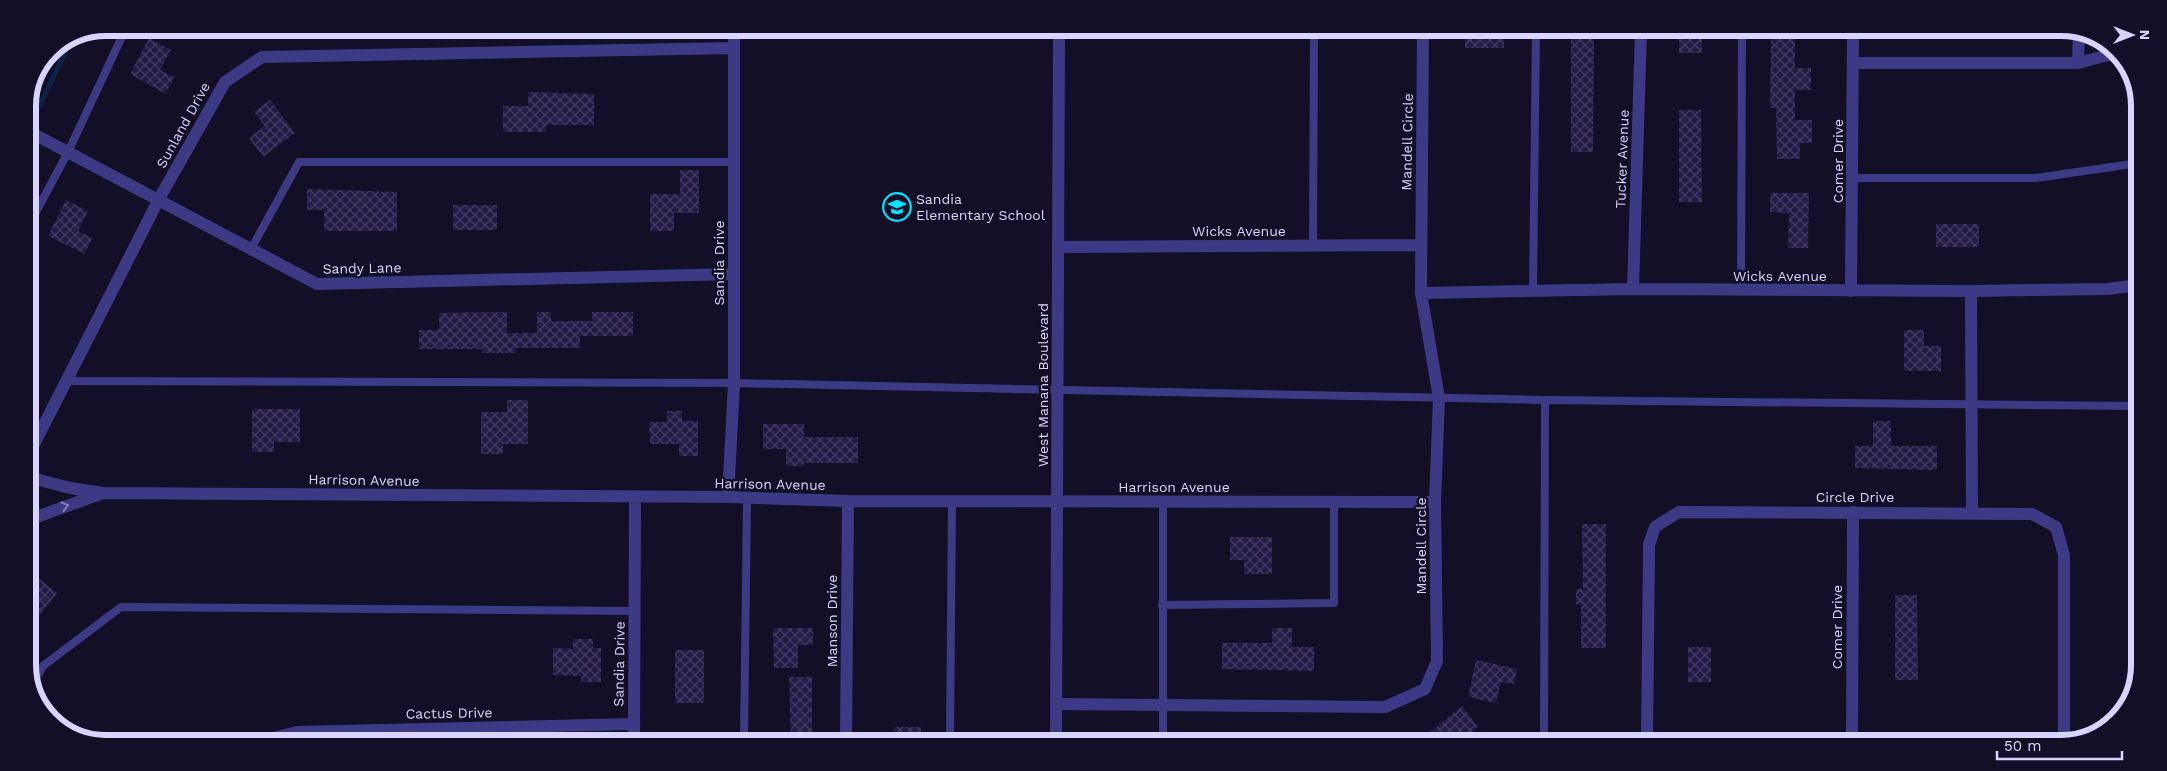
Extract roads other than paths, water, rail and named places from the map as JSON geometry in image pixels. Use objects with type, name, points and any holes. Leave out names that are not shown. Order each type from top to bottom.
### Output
[{"type":"street","name":"Sandia Drive","points":[[728,497],[734,384],[734,36]]},
{"type":"street","name":"West Manana Boulevard","points":[[1056,735],[1059,36]]},
{"type":"street","name":"Mandell Circle","points":[[1057,704],[1164,703],[1385,707],[1424,689],[1437,661],[1435,502],[1439,398],[1421,292],[1423,36]]},
{"type":"street","name":"Tucker Avenue","points":[[1633,289],[1641,36]]},
{"type":"street","name":"Comer Drive","points":[[1852,291],[1854,178],[1853,36]]},
{"type":"street","points":[[2078,63],[2079,39]]},
{"type":"street","name":"Sunland Drive","points":[[36,440],[159,199],[225,82],[262,57],[734,48]]},
{"type":"street","points":[[1853,63],[2078,63],[2107,55]]},
{"type":"street","name":"Sandy Lane","points":[[36,136],[159,199],[317,284],[734,274]]},
{"type":"street","name":"Wicks Avenue","points":[[1058,247],[1421,245]]},
{"type":"street","name":"Wicks Avenue","points":[[1421,292],[1633,289],[1971,291],[2108,289],[2131,286]]},
{"type":"street","points":[[1971,291],[1972,512]]},
{"type":"street","name":"Harrison Avenue","points":[[36,479],[70,488],[103,493],[635,498],[728,497],[848,501],[1435,502]]},
{"type":"street","name":"Harrison Avenue","points":[[36,517],[103,493]]},
{"type":"street","name":"Sandia Drive","points":[[634,735],[635,498]]},
{"type":"street","name":"Manson Drive","points":[[846,735],[848,501]]},
{"type":"street","name":"Circle Drive","points":[[1647,735],[1648,545],[1655,527],[1679,512],[1972,512],[2032,514],[2056,527],[2064,555],[2064,735]]},
{"type":"street","name":"Comer Drive","points":[[1852,735],[1853,512]]},
{"type":"street","name":"Cactus Drive","points":[[285,735],[297,732],[634,724]]},
{"type":"lane","points":[[36,212],[68,152],[122,36]]},
{"type":"lane","points":[[1313,245],[1314,36]]},
{"type":"lane","points":[[1533,290],[1536,36]]},
{"type":"lane","points":[[1741,291],[1742,36]]},
{"type":"lane","points":[[251,248],[299,162],[734,162]]},
{"type":"lane","points":[[1854,178],[2036,178],[2131,164]]},
{"type":"lane","points":[[67,380],[734,384],[1544,400],[2131,406]]},
{"type":"lane","points":[[1544,400],[1544,735]]},
{"type":"lane","points":[[744,735],[747,498]]},
{"type":"lane","points":[[950,735],[952,501]]},
{"type":"lane","points":[[1163,502],[1163,735]]},
{"type":"lane","points":[[1162,605],[1334,603],[1334,502]]},
{"type":"lane","points":[[37,676],[43,666],[121,607],[635,611]]},
{"type":"waterway","points":[[36,113],[67,48]]},
{"type":"place","name":"Sandia Elementary School","points":[[897,207]]}]
